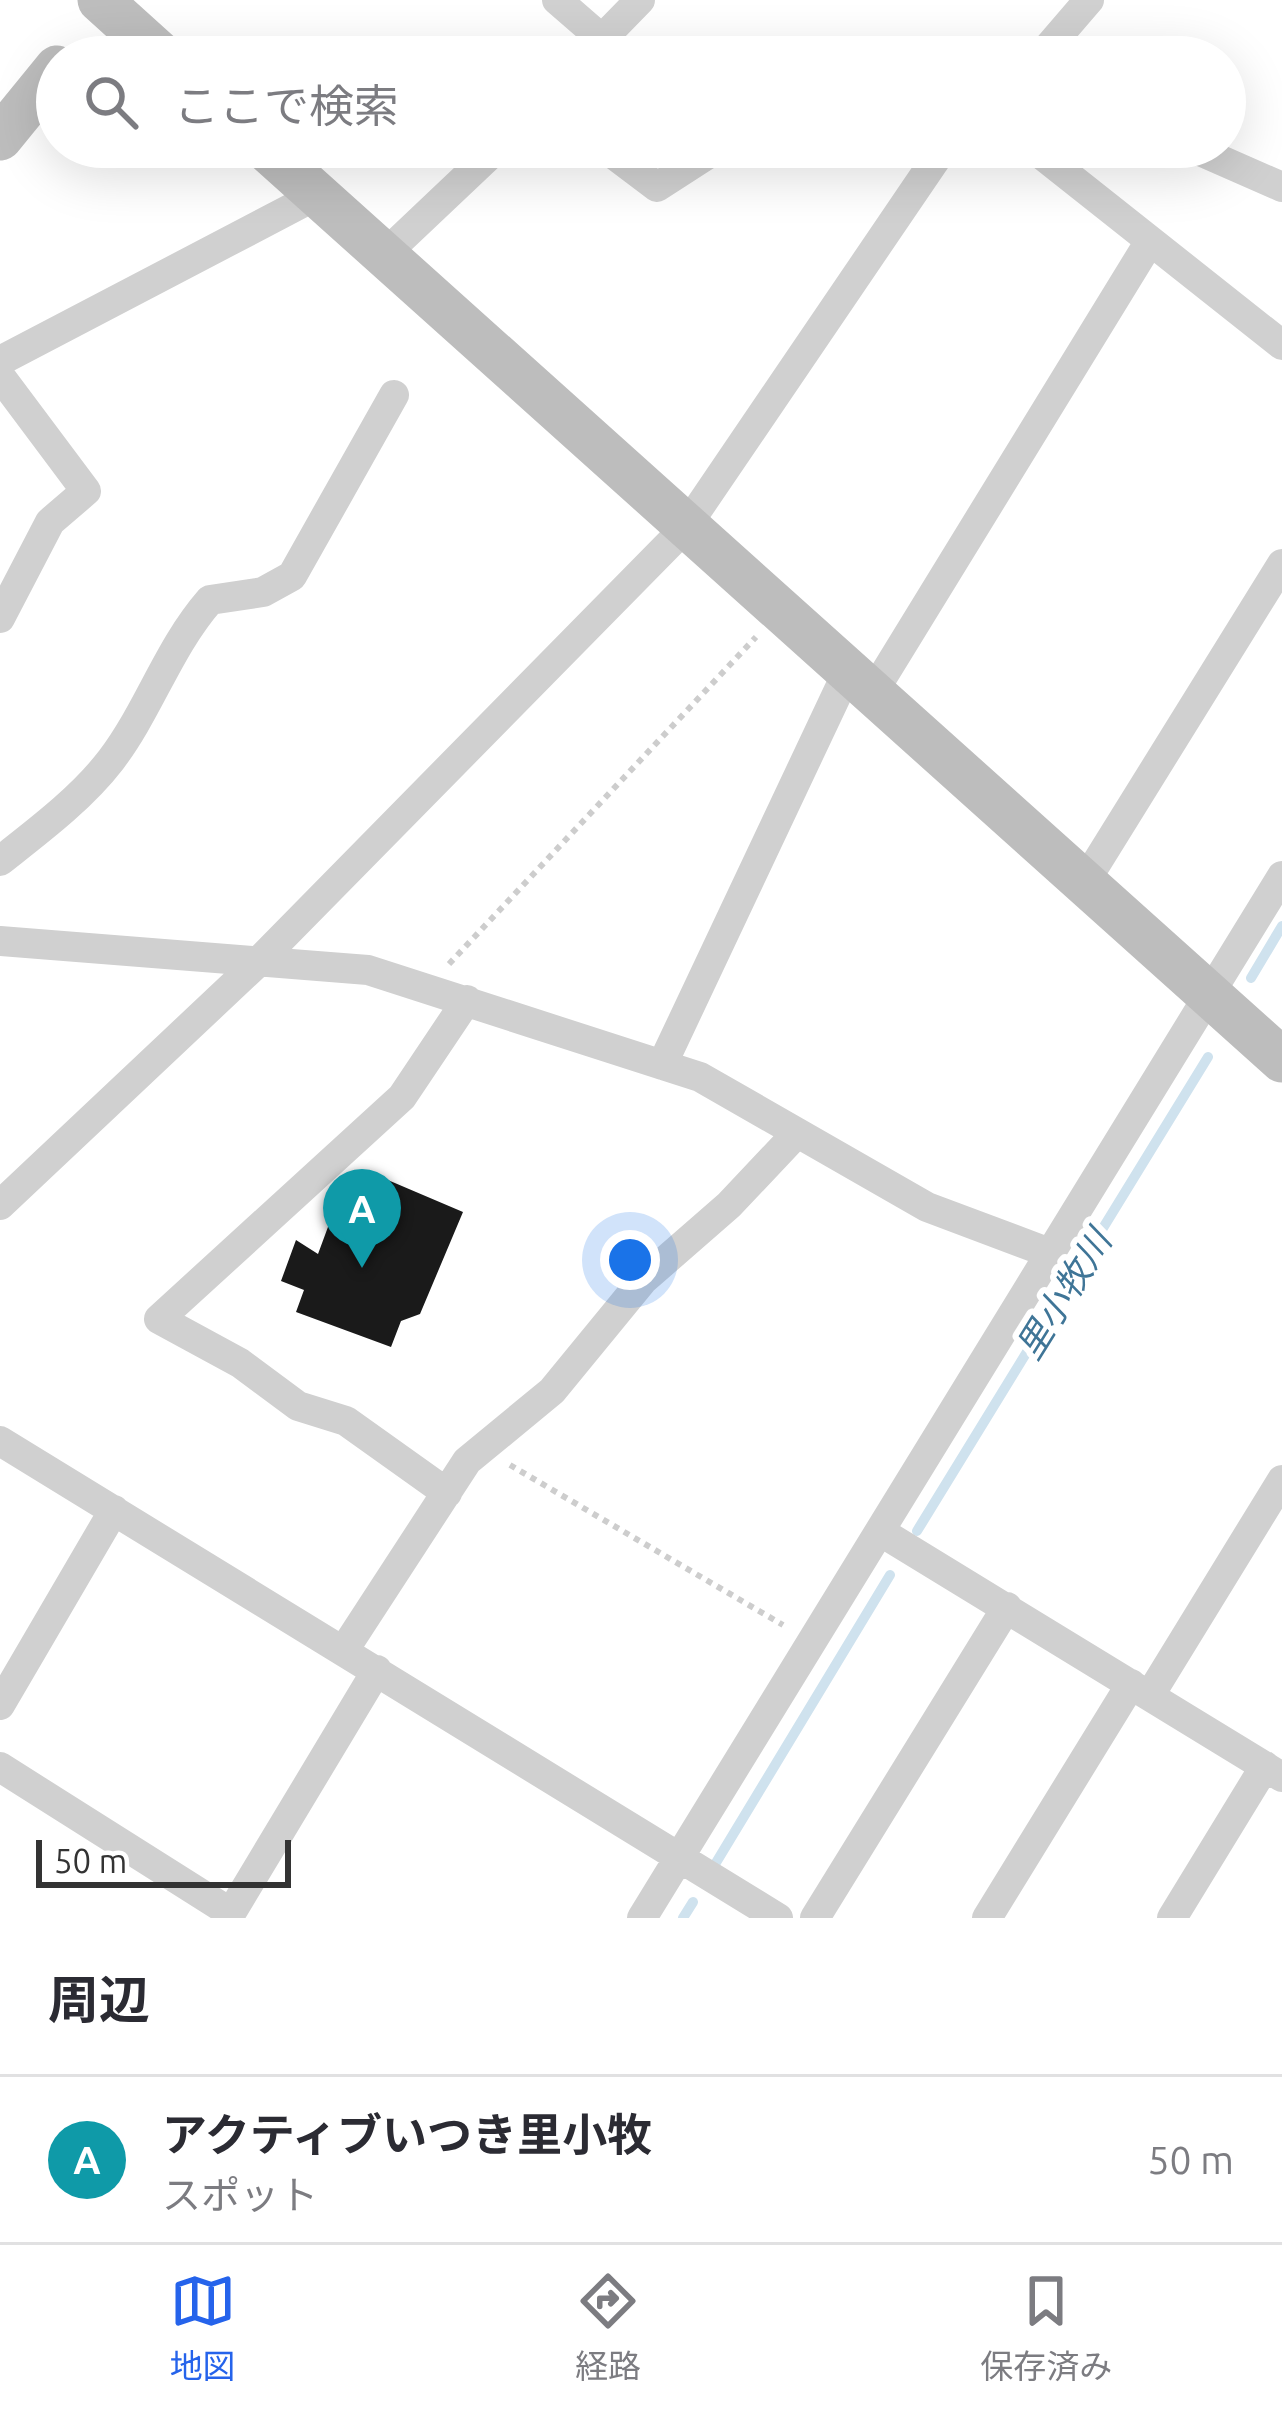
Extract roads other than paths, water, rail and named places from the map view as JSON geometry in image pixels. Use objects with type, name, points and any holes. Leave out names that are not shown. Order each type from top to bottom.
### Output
[{"type":"street","points":[[556,0],[582,36]]},
{"type":"street","points":[[602,36],[640,0]]},
{"type":"street","points":[[1058,36],[1089,0]]},
{"type":"street","points":[[81,36],[106,2],[141,36]]},
{"type":"street","points":[[0,138],[36,94]]},
{"type":"street","points":[[287,168],[1282,1060]]},
{"type":"street","points":[[384,255],[476,168]]},
{"type":"street","points":[[631,168],[656,188],[687,168]]},
{"type":"street","points":[[0,1205],[257,963],[685,528],[930,168]]},
{"type":"street","points":[[1058,168],[1282,345]]},
{"type":"street","points":[[1238,168],[1282,188]]},
{"type":"street","points":[[0,362],[317,195]]},
{"type":"street","points":[[662,1065],[860,683],[1150,241]]},
{"type":"street","points":[[0,376],[86,491],[50,522],[0,618]]},
{"type":"street","points":[[0,862],[50,821],[111,760],[183,631],[210,600],[263,592],[292,576],[394,395]]},
{"type":"street","points":[[1084,883],[1282,564]]},
{"type":"street","points":[[642,1918],[1282,876]]},
{"type":"street","points":[[0,941],[368,970],[427,987],[700,1077],[927,1207],[1048,1252]]},
{"type":"street","points":[[447,1493],[346,1420],[298,1406],[240,1363],[159,1319],[402,1097],[467,1000]]},
{"type":"street","points":[[344,1650],[467,1461],[552,1391],[643,1280],[729,1205],[797,1133]]},
{"type":"street","points":[[0,1441],[778,1918]]},
{"type":"street","points":[[987,1918],[1282,1480]]},
{"type":"street","points":[[0,1705],[114,1510]]},
{"type":"street","points":[[881,1532],[1276,1770],[1172,1918]]},
{"type":"street","points":[[815,1918],[1007,1607]]},
{"type":"street","points":[[0,1767],[229,1916],[377,1670]]},
{"type":"waterway","name":"里小牧川","points":[[1251,978],[1282,926]]},
{"type":"waterway","name":"里小牧川","points":[[917,1531],[1208,1057]]},
{"type":"waterway","name":"里小牧川","points":[[714,1866],[890,1575]]},
{"type":"waterway","name":"里小牧川","points":[[683,1918],[693,1902]]},
{"type":"place","name":"アクティブいつき里小牧","points":[[362,1268]]}]
